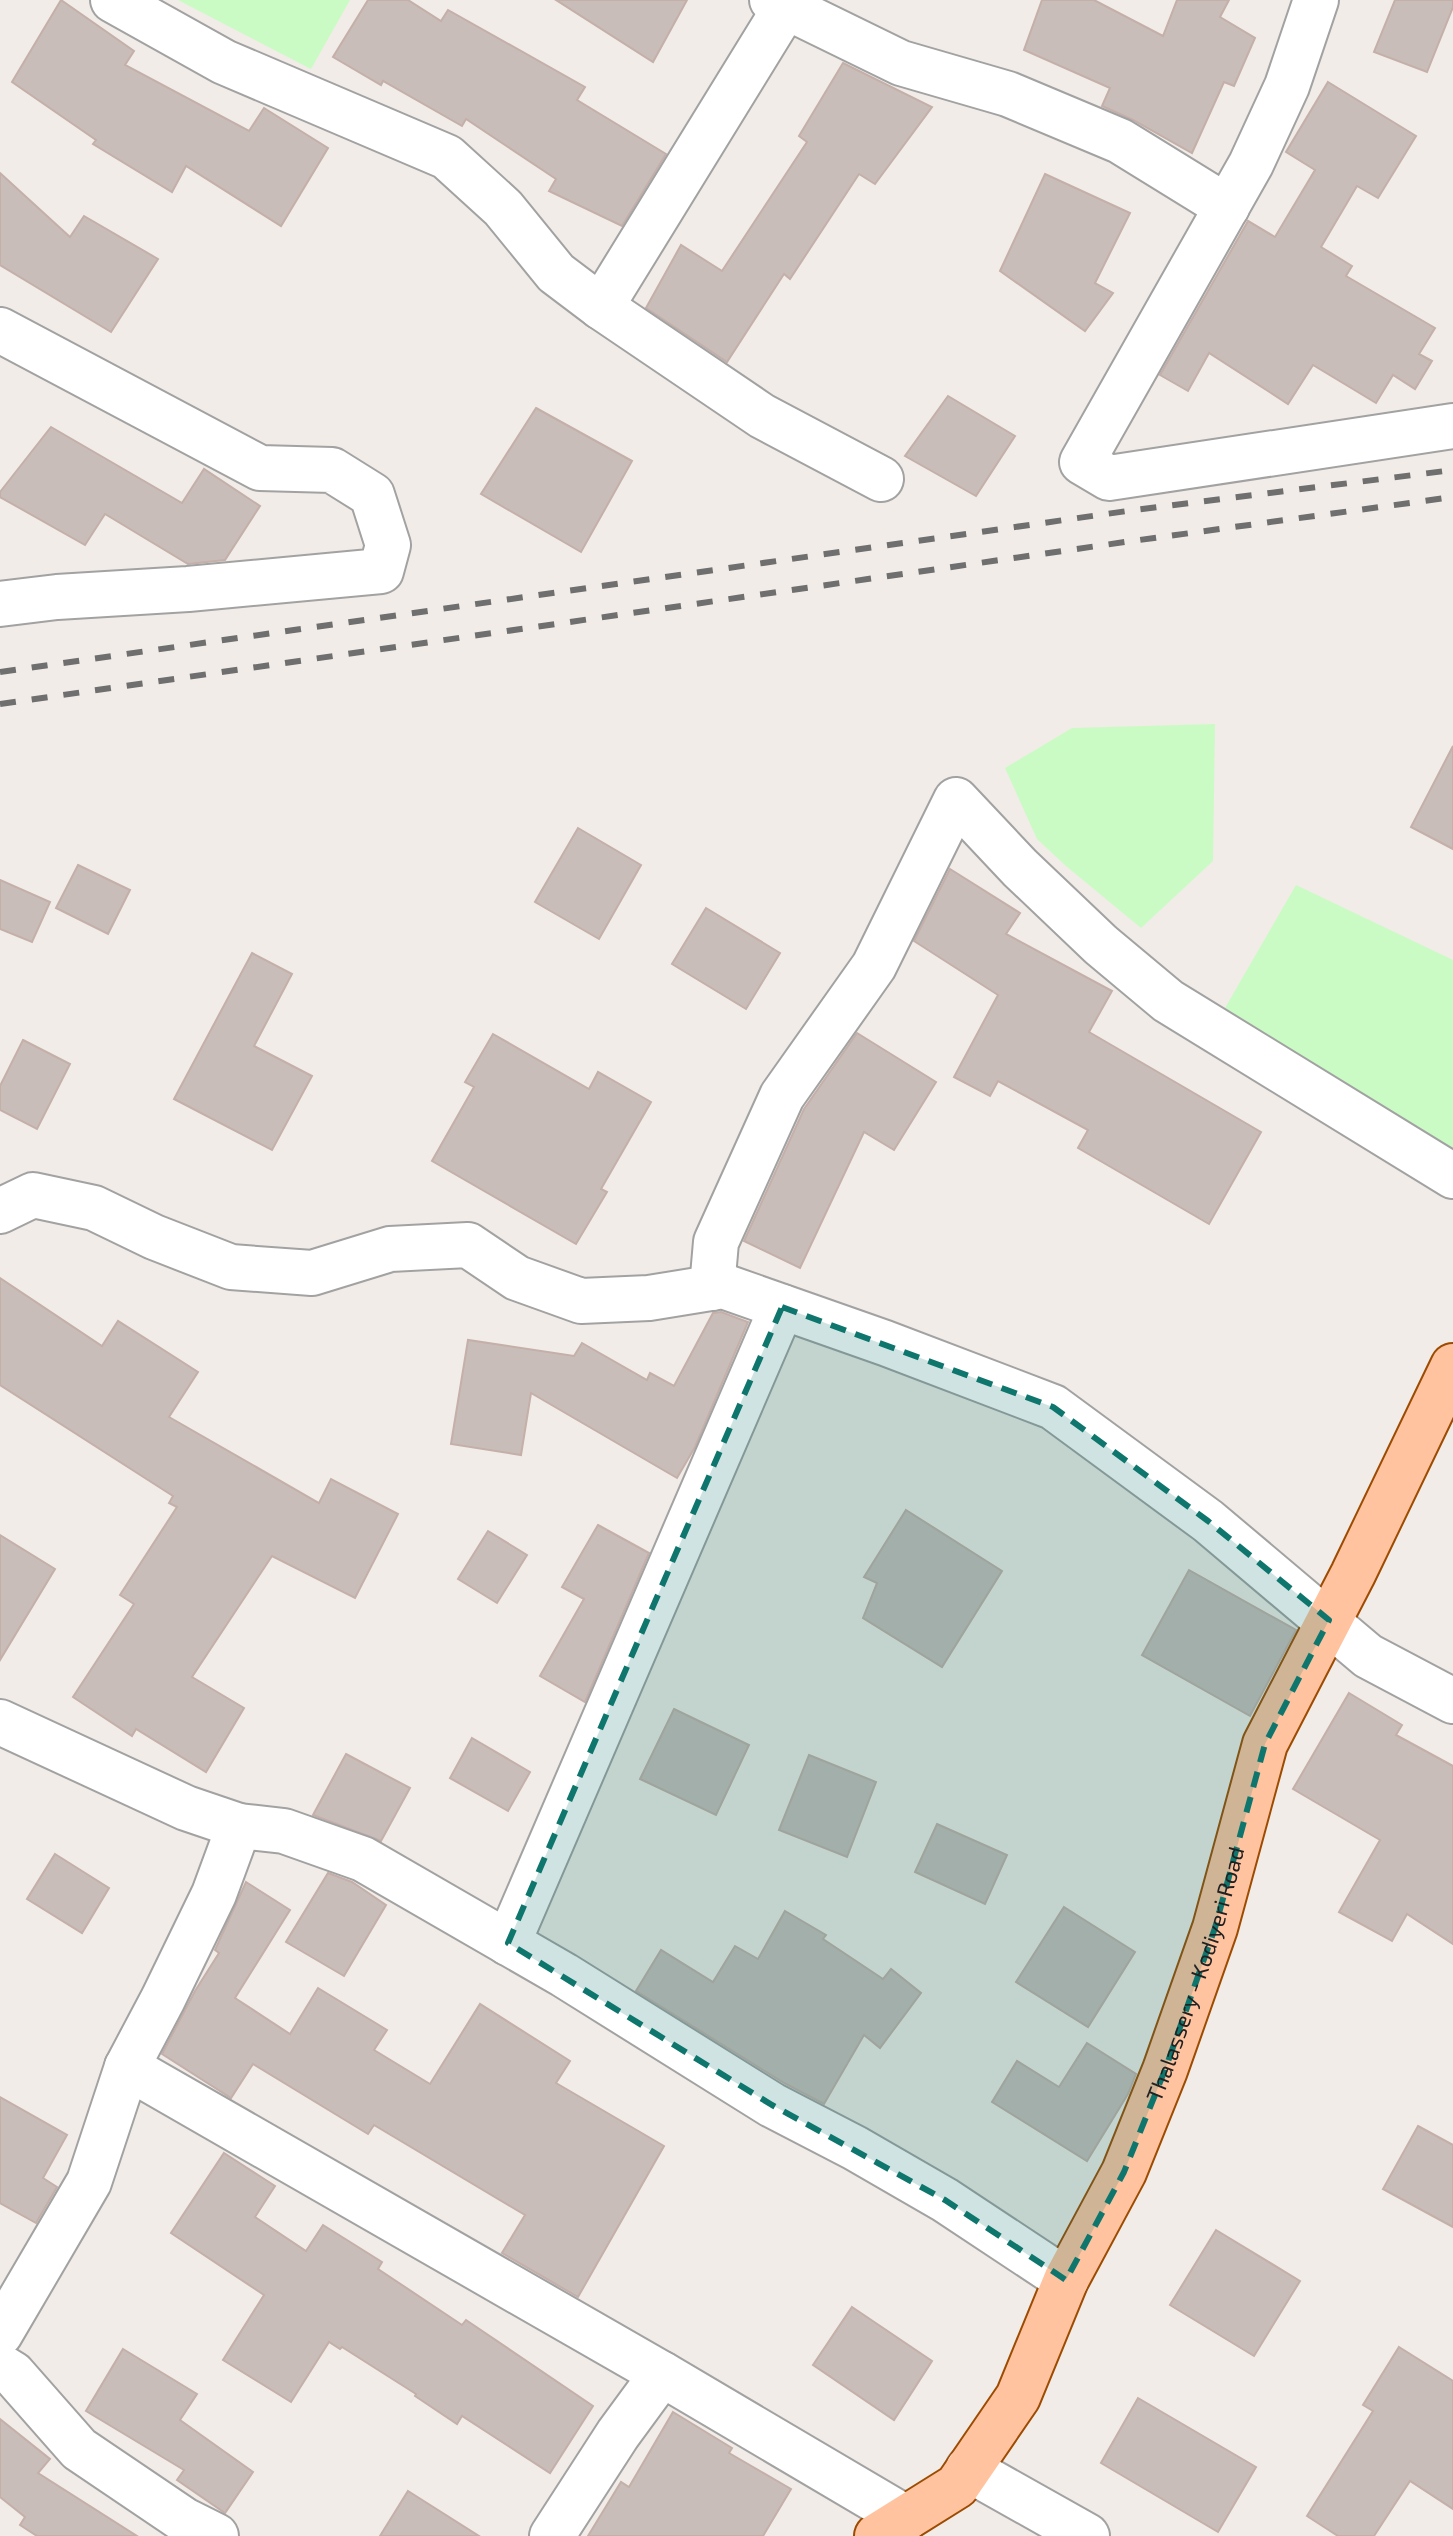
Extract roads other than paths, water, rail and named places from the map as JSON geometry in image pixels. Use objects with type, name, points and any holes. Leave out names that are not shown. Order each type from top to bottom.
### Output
[{"type":"main road","name":"Thalassery - Kodiyeri Road","points":[[892,2527],[957,2486],[1018,2397],[1066,2280],[1124,2172],[1165,2070],[1215,1928],[1265,1744],[1453,1366]]},
{"type":"street","points":[[113,0],[224,62],[447,157],[503,208],[556,273],[601,307],[762,416],[881,479]]},
{"type":"street","points":[[1316,0],[1287,86],[1251,164],[1082,462],[1109,478],[1453,426]]},
{"type":"street","points":[[601,307],[783,3],[901,63],[1008,94],[1120,141],[1227,207]]},
{"type":"street","points":[[0,330],[260,468],[332,470],[372,495],[388,545],[381,571],[0,604]]},
{"type":"street","points":[[712,1288],[716,1242],[782,1096],[874,966],[956,800],[1020,868],[1101,945],[1168,1001],[1453,1176]]},
{"type":"street","points":[[0,1211],[33,1195],[94,1208],[154,1237],[231,1267],[312,1273],[390,1249],[468,1245],[517,1278],[581,1301],[649,1298],[723,1286],[1053,1407],[1208,1521],[1368,1656],[1453,1701]]},
{"type":"street","points":[[508,1943],[782,1307]]},
{"type":"street","points":[[0,1722],[186,1808],[239,1826],[284,1831],[363,1859],[508,1943],[772,2105],[945,2200],[1066,2280]]},
{"type":"street","points":[[0,2334],[89,2182],[127,2067],[214,1894],[239,1826]]},
{"type":"street","points":[[127,2067],[662,2374],[892,2527]]},
{"type":"street","points":[[0,2366],[13,2374],[79,2449],[184,2520],[216,2536]]},
{"type":"street","points":[[552,2536],[618,2434],[662,2374]]},
{"type":"street","points":[[968,2469],[1087,2536]]},
{"type":"railway","points":[[0,672],[1127,511],[1453,470]]},
{"type":"railway","points":[[0,704],[1453,497]]}]
